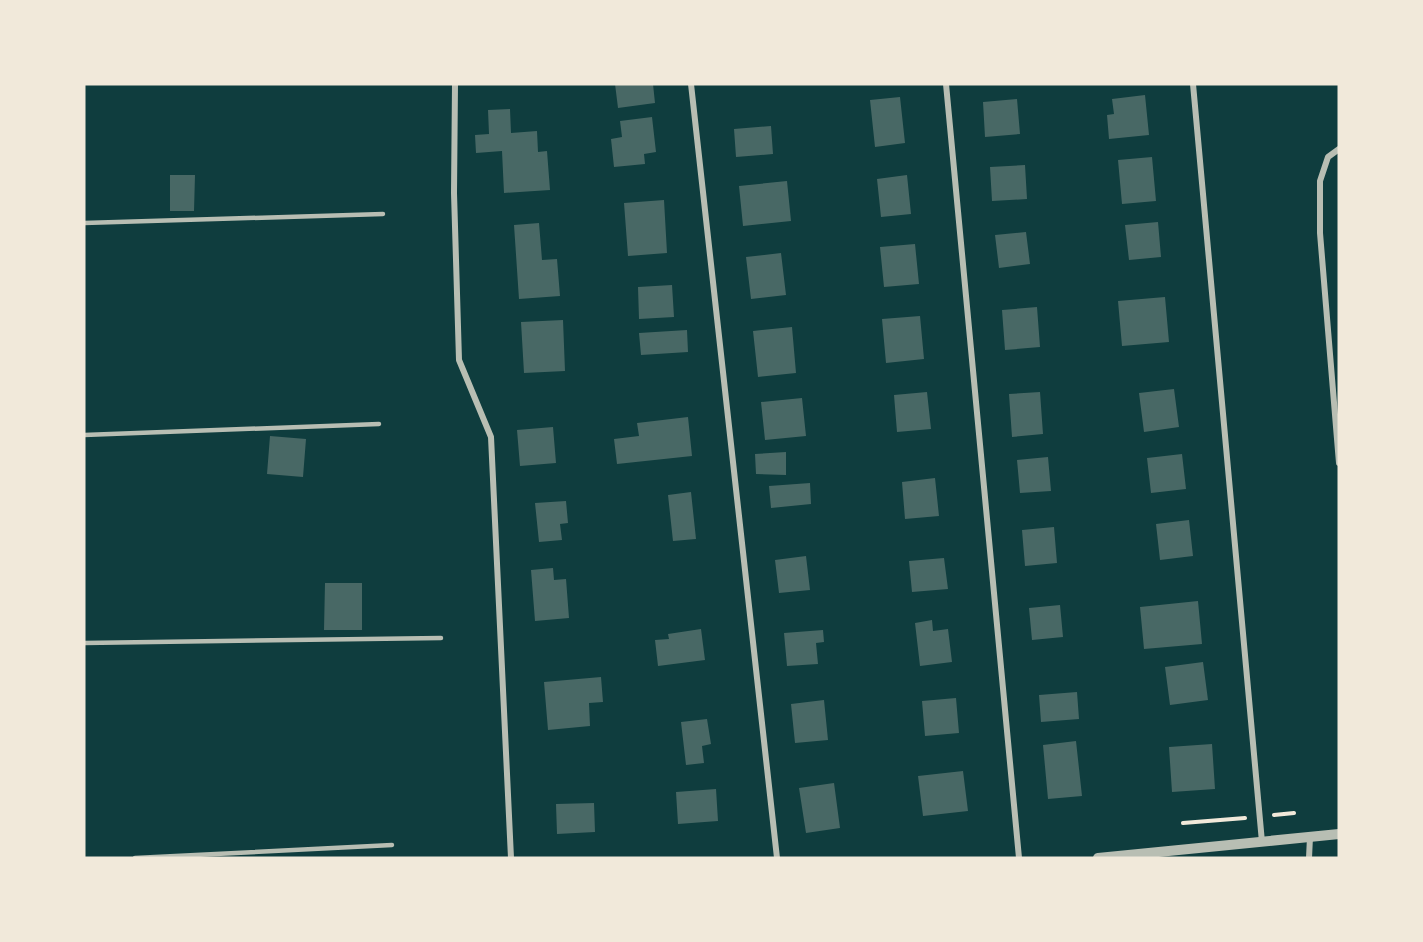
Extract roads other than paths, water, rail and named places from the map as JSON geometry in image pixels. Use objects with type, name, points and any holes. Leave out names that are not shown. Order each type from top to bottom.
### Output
[{"type":"street","points":[[455,84],[454,193],[459,360],[491,436],[512,858]]},
{"type":"street","points":[[691,84],[777,858]]},
{"type":"street","points":[[946,84],[1019,858]]},
{"type":"street","points":[[1193,84],[1262,842]]},
{"type":"street","points":[[1339,149],[1328,157],[1320,181],[1320,233],[1339,463]]},
{"type":"street","points":[[1098,858],[1339,834]]},
{"type":"street","points":[[1310,837],[1310,858]]},
{"type":"lane","points":[[84,222],[383,214]]},
{"type":"lane","points":[[84,435],[379,424]]},
{"type":"lane","points":[[84,643],[441,638]]},
{"type":"lane","points":[[135,858],[392,845]]}]
